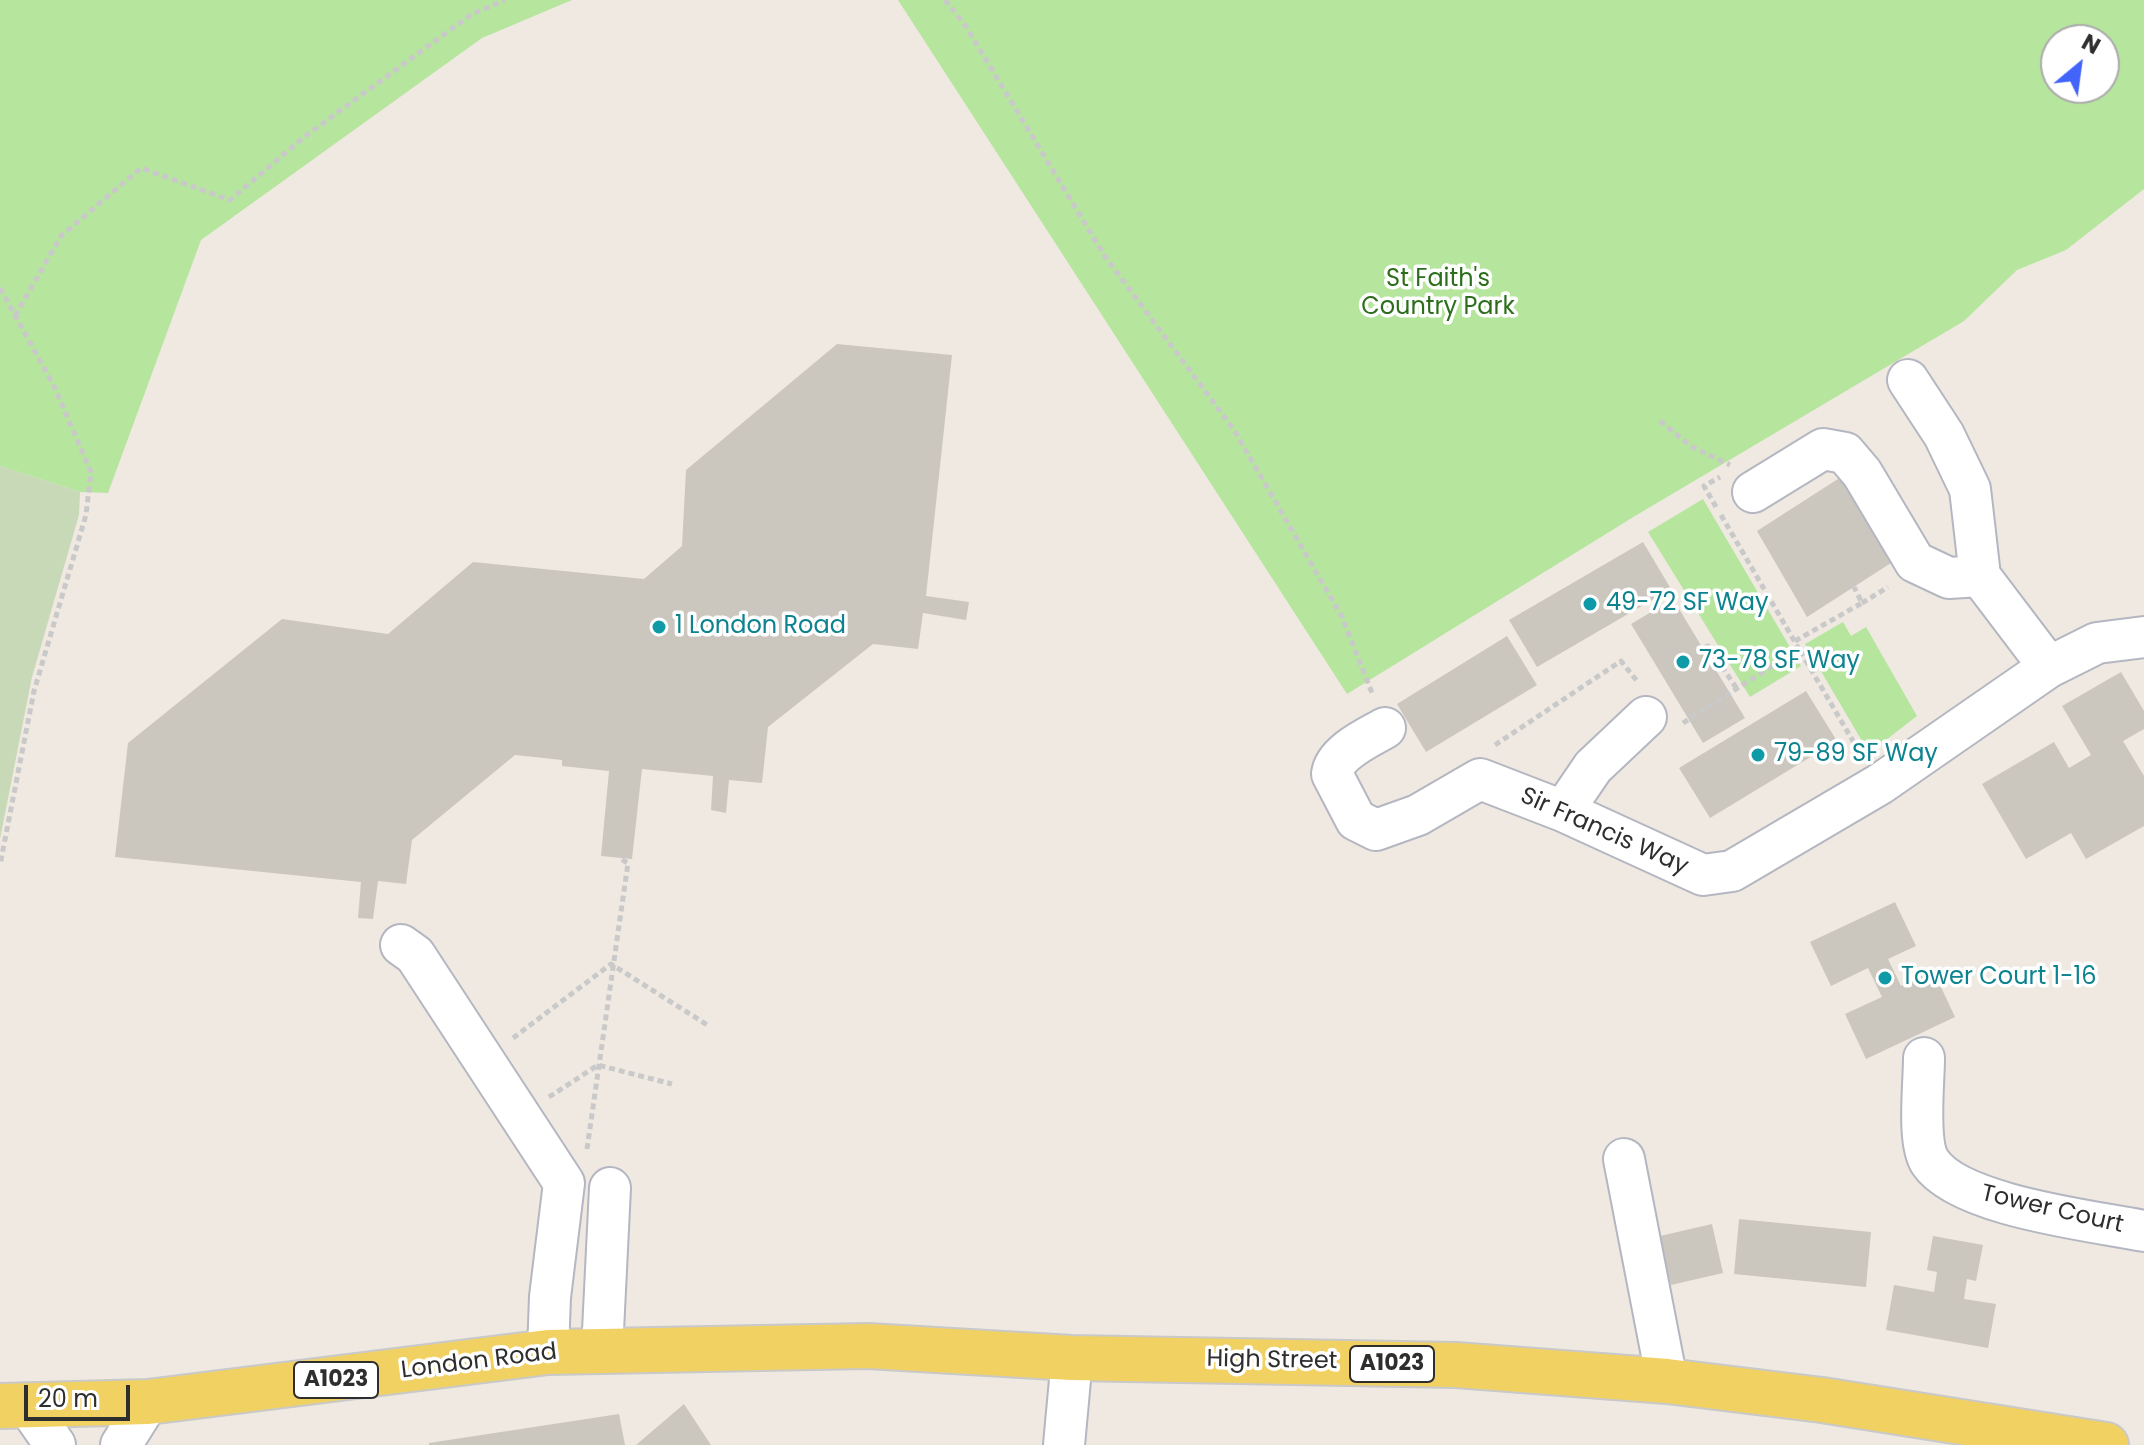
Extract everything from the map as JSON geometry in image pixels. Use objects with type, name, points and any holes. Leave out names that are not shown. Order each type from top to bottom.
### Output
[{"type":"main road","name":"High Street","points":[[672,1347],[868,1346],[1072,1358],[1456,1365],[1667,1381],[1822,1400],[2021,1439],[2106,1445]]},
{"type":"main road","name":"London Road","points":[[14,1406],[148,1402],[548,1352],[672,1347]]},
{"type":"street","points":[[1908,380],[1944,435],[1970,489],[1980,576],[2049,667]]},
{"type":"street","points":[[1753,492],[1823,449],[1845,453],[1878,499],[1915,562],[1949,578],[1980,576]]},
{"type":"street","name":"Sir Francis Way","points":[[1480,779],[1563,811],[1703,875],[1732,871],[1880,784],[2049,667],[2097,643],[2144,637]]},
{"type":"street","points":[[1563,811],[1593,767],[1645,703]]},
{"type":"street","points":[[1385,728],[1347,752],[1333,767],[1332,774],[1358,822],[1376,830],[1418,815],[1480,779]]},
{"type":"street","points":[[401,945],[415,955],[518,1117],[575,1169],[550,1297],[548,1352]]},
{"type":"street","name":"Tower Court","points":[[1924,1058],[1925,1149],[1931,1163],[1948,1178],[1997,1202],[2144,1231]]},
{"type":"street","points":[[1624,1159],[1667,1381]]},
{"type":"street","points":[[602,1351],[610,1188]]},
{"type":"street","points":[[1064,1445],[1072,1358]]},
{"type":"street","points":[[121,1445],[148,1402]]},
{"type":"street","points":[[14,1406],[55,1445]]},
{"type":"path","points":[[15,316],[61,236],[141,168],[230,200],[304,137],[472,14],[505,0]]},
{"type":"path","points":[[945,0],[965,25],[1104,255],[1234,430],[1342,617],[1385,728]]},
{"type":"path","points":[[0,288],[54,386],[91,472],[86,515],[34,691],[0,865]]},
{"type":"path","points":[[1660,421],[1692,447],[1735,467],[1704,486],[1880,784]]},
{"type":"path","points":[[1795,641],[1862,603],[1854,587]]},
{"type":"path","points":[[1703,648],[1708,646],[1737,689]]},
{"type":"path","points":[[1480,779],[1496,741],[1621,661],[1661,736],[1799,649]]},
{"type":"path","points":[[575,1169],[598,1065],[628,863],[619,858]]},
{"type":"path","points":[[611,964],[709,1026]]},
{"type":"path","points":[[482,1061],[611,964]]},
{"type":"path","points":[[518,1117],[598,1065],[672,1084]]},
{"type":"green space","points":[[0,0],[572,0],[482,38],[201,240],[108,493],[80,492],[0,466]]},
{"type":"green space","name":"St Faith's Country Park","points":[[898,0],[2144,0],[2144,189],[2066,250],[2017,270],[1964,321],[1635,516],[1347,694]]},
{"type":"green space","points":[[0,466],[80,492],[79,515],[32,677],[0,839]]},
{"type":"green space","points":[[1703,499],[1801,666],[1750,697],[1648,532]]},
{"type":"green space","points":[[1843,622],[1851,636],[1866,627],[1917,716],[1869,753],[1805,644]]},
{"type":"building","name":"1 London Road","points":[[837,344],[952,355],[926,596],[969,602],[966,620],[923,613],[918,649],[873,644],[768,727],[762,783],[729,780],[726,813],[711,810],[713,776],[642,769],[632,859],[601,856],[609,771],[562,766],[562,760],[515,755],[412,840],[406,884],[378,881],[373,919],[358,918],[361,882],[115,857],[128,743],[282,619],[388,634],[473,562],[644,579],[682,546],[686,470]]},
{"type":"building","points":[[1841,477],[1891,563],[1807,617],[1757,531]]},
{"type":"building","name":"49-72 SF Way","points":[[1643,542],[1671,589],[1537,667],[1509,620]]},
{"type":"building","name":"73-78 SF Way","points":[[1673,599],[1745,718],[1703,743],[1631,624]]},
{"type":"building","points":[[1507,636],[1537,685],[1426,752],[1397,704]]},
{"type":"building","points":[[2121,672],[2144,711],[2144,729],[2123,741],[2144,776],[2144,826],[2086,859],[2071,833],[2026,859],[1982,784],[2054,742],[2069,768],[2091,755],[2062,706]]},
{"type":"building","name":"79-89 SF Way","points":[[1806,691],[1837,741],[1710,818],[1679,768]]},
{"type":"building","name":"Tower Court 1-16","points":[[1895,902],[1916,946],[1888,959],[1901,986],[1933,970],[1955,1017],[1866,1059],[1845,1014],[1882,997],[1868,968],[1831,986],[1810,942]]},
{"type":"building","points":[[1739,1219],[1871,1232],[1866,1287],[1734,1274]]},
{"type":"building","points":[[1712,1224],[1723,1273],[1671,1285],[1660,1236]]},
{"type":"building","points":[[1933,1236],[1983,1245],[1976,1281],[1967,1279],[1964,1299],[1996,1304],[1988,1348],[1886,1330],[1894,1285],[1934,1292],[1937,1272],[1927,1270]]},
{"type":"building","points":[[684,1404],[711,1445],[636,1445]]},
{"type":"building","points":[[619,1414],[625,1445],[429,1445],[429,1443]]},
{"type":"place","name":"49-72 SF Way","points":[[1590,604]]},
{"type":"place","name":"1 London Road","points":[[659,627]]},
{"type":"place","name":"73-78 SF Way","points":[[1683,662]]},
{"type":"place","name":"79-89 SF Way","points":[[1758,755]]},
{"type":"place","name":"Tower Court 1-16","points":[[1885,978]]}]
